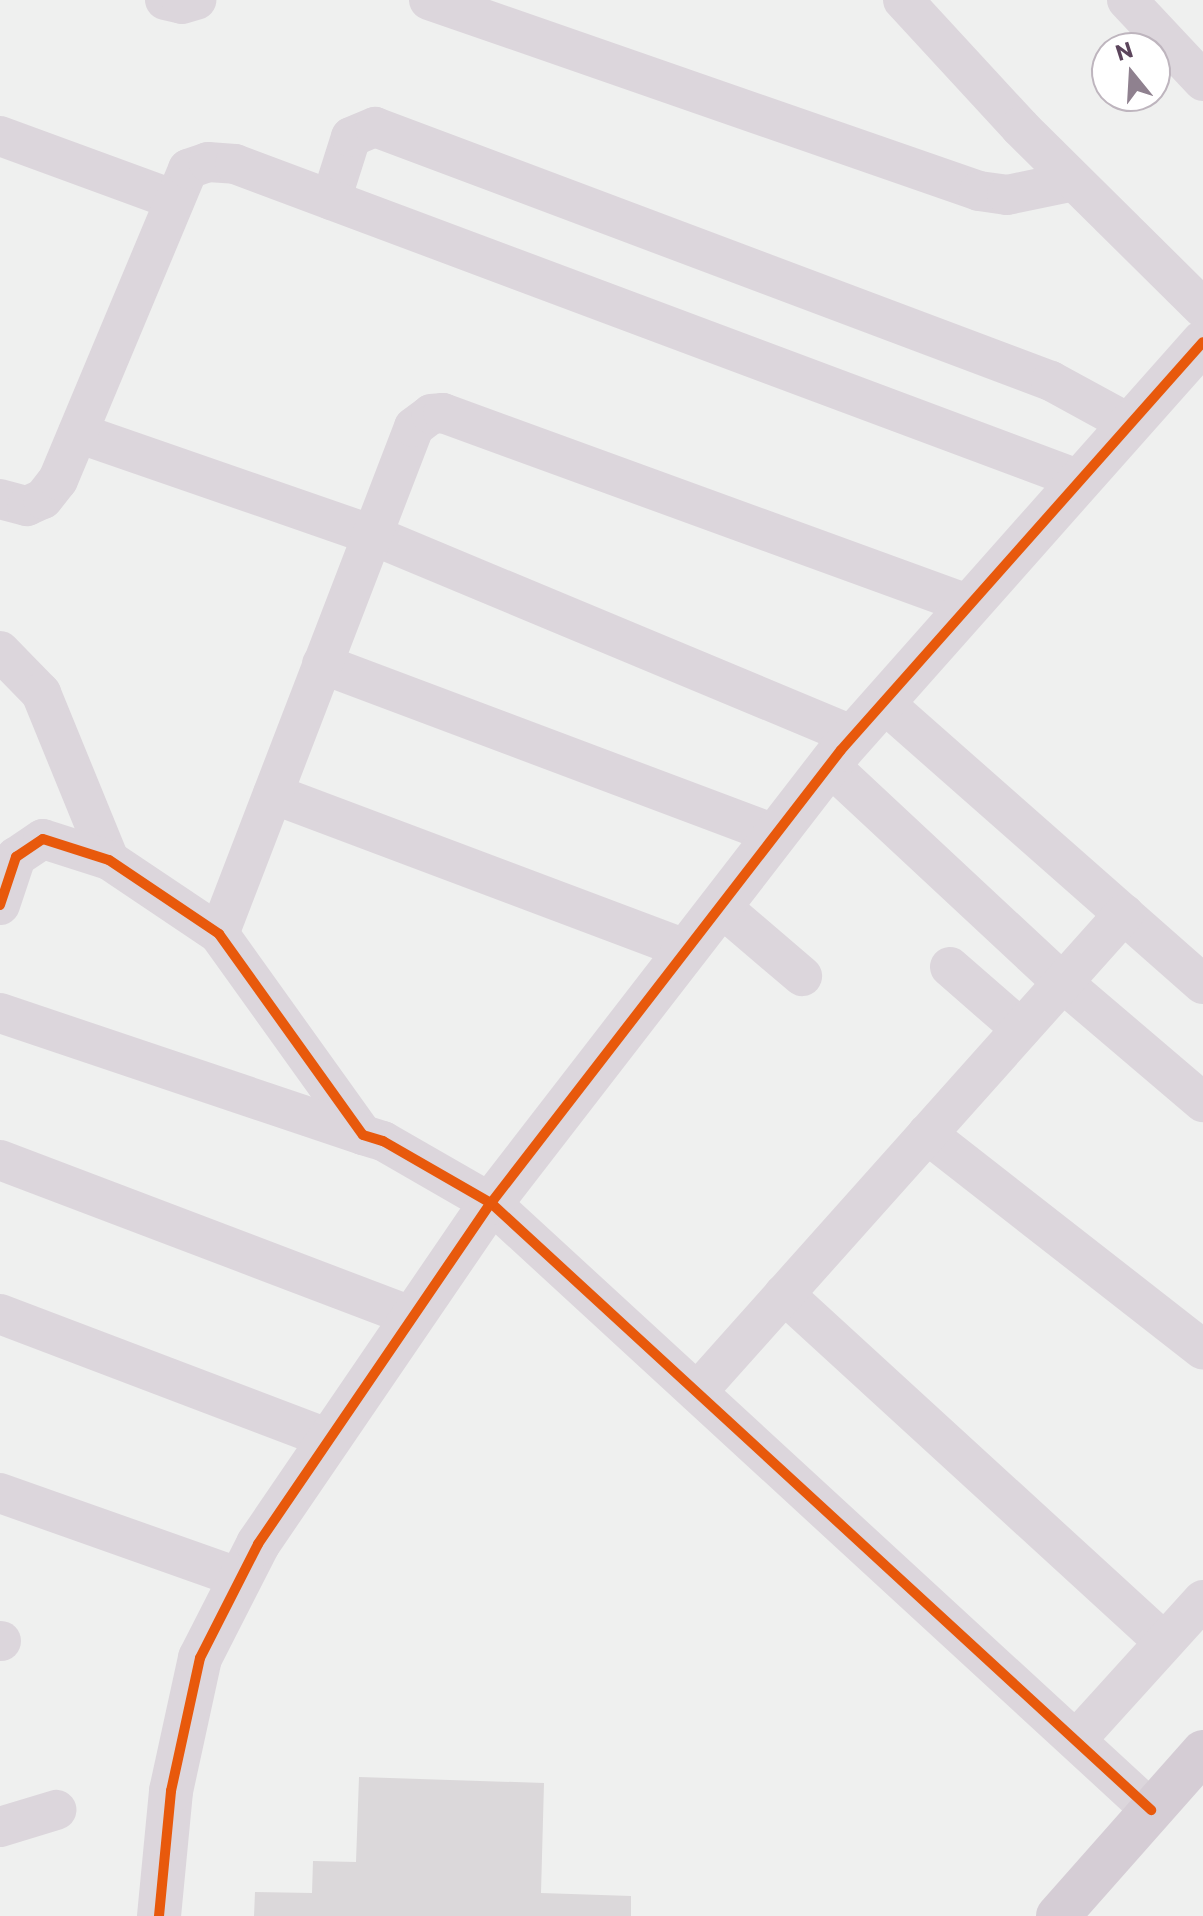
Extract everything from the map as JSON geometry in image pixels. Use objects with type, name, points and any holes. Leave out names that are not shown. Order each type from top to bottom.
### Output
[{"type":"main road","points":[[1058,1916],[1203,1752]]},
{"type":"street","points":[[165,0],[182,4],[196,0]]},
{"type":"street","points":[[429,0],[979,191],[1007,195],[1074,181]]},
{"type":"street","points":[[903,0],[1074,181],[1203,308]]},
{"type":"street","points":[[1127,0],[1203,81]]},
{"type":"street","points":[[331,200],[351,137],[375,127],[1051,381],[1130,424]]},
{"type":"street","points":[[0,136],[175,200]]},
{"type":"street","points":[[0,499],[27,506],[43,499],[58,480],[188,169],[208,162],[235,164],[1080,480]]},
{"type":"street","points":[[159,1916],[171,1791],[200,1658],[240,1578],[329,1439],[491,1203],[842,750],[1203,342]]},
{"type":"street","points":[[219,934],[414,427],[431,414],[443,413],[970,605]]},
{"type":"street","points":[[78,433],[372,535],[842,750],[1063,983],[1203,1102]]},
{"type":"street","points":[[0,651],[41,693],[109,860]]},
{"type":"street","points":[[322,664],[776,835]]},
{"type":"street","points":[[884,703],[1203,984]]},
{"type":"street","points":[[273,794],[686,949]]},
{"type":"street","points":[[3,886],[16,857],[43,839],[109,860],[219,934],[363,1135]]},
{"type":"street","points":[[720,906],[802,976]]},
{"type":"street","points":[[697,1392],[1124,914]]},
{"type":"street","points":[[950,967],[1021,1029]]},
{"type":"street","points":[[0,1013],[383,1141],[491,1203],[1151,1810]]},
{"type":"street","points":[[927,1134],[1203,1350]]},
{"type":"street","points":[[0,1160],[413,1317]]},
{"type":"street","points":[[784,1294],[1164,1642]]},
{"type":"street","points":[[0,1314],[329,1439]]},
{"type":"street","points":[[0,1493],[240,1578]]},
{"type":"street","points":[[1076,1740],[1203,1600]]},
{"type":"street","points":[[0,1827],[56,1810]]},
{"type":"building","points":[[359,1777],[544,1783],[541,1893],[631,1896],[631,1916],[254,1916],[255,1892],[312,1893],[313,1861],[356,1862]]},
{"type":"cycle path","points":[[159,1916],[171,1791],[200,1658],[258,1544],[491,1203],[841,750],[1203,342]]},
{"type":"cycle path","points":[[0,905],[16,857],[43,839],[109,860],[219,934],[363,1135],[383,1141],[491,1203],[1151,1810]]}]
